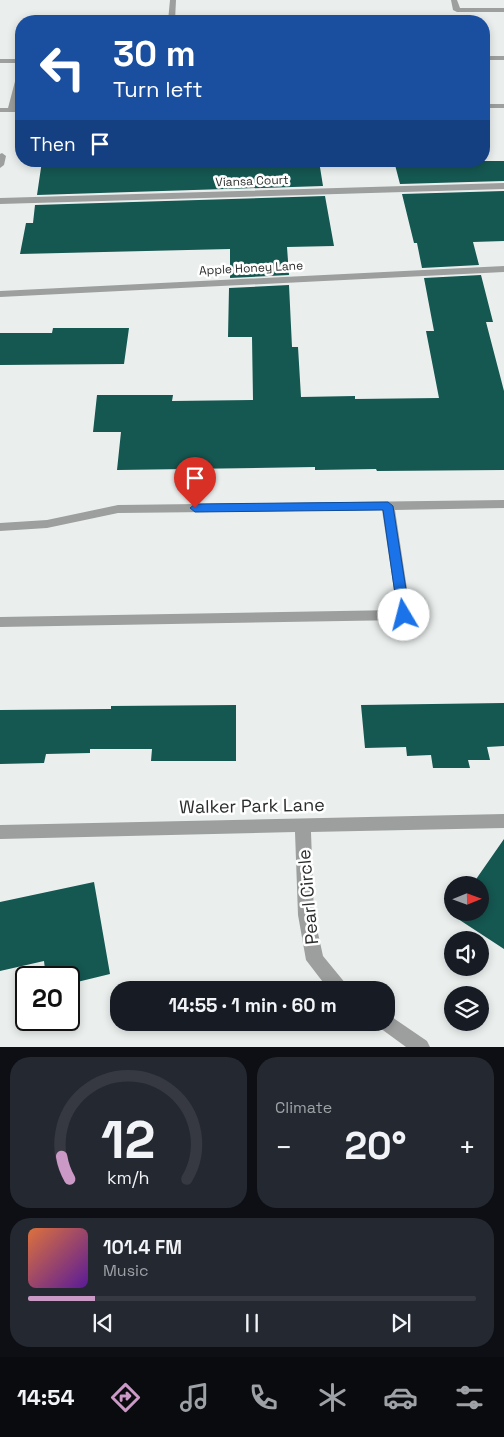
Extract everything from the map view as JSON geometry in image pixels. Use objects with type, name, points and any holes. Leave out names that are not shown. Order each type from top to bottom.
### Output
[{"type":"street","points":[[172,15],[173,0]]},
{"type":"street","points":[[454,0],[457,10],[504,10]]},
{"type":"street","points":[[490,58],[504,58]]},
{"type":"street","points":[[0,61],[15,61]]},
{"type":"street","points":[[10,110],[15,93]]},
{"type":"street","points":[[490,106],[504,106]]},
{"type":"street","points":[[0,110],[15,110]]},
{"type":"street","name":"Viansa Court","points":[[0,202],[504,186]]},
{"type":"street","name":"Apple Honey Lane","points":[[0,294],[504,269]]},
{"type":"street","points":[[0,527],[23,527],[54,523],[97,512],[118,509],[504,504]]},
{"type":"street","points":[[0,622],[404,615],[388,506]]},
{"type":"street","name":"Walker Park Lane","points":[[0,832],[504,821]]},
{"type":"street","name":"Pearl Circle","points":[[303,825],[306,915],[315,960],[332,981]]},
{"type":"street","points":[[395,1028],[421,1047]]},
{"type":"building","points":[[490,161],[504,161],[504,181],[400,184],[396,167],[490,167]]},
{"type":"building","points":[[41,167],[320,167],[323,186],[37,195]]},
{"type":"building","points":[[504,191],[504,241],[473,242],[479,265],[422,268],[417,243],[414,243],[402,194]]},
{"type":"building","points":[[325,196],[334,246],[287,247],[289,275],[230,278],[230,249],[20,254],[26,223],[33,223],[35,205]]},
{"type":"building","points":[[481,275],[493,322],[486,322],[504,391],[504,470],[377,471],[376,469],[315,470],[315,467],[117,470],[121,432],[93,432],[97,395],[173,395],[172,401],[253,400],[252,337],[228,337],[229,288],[289,285],[292,347],[298,347],[301,397],[355,396],[355,399],[439,398],[426,331],[434,331],[424,278]]},
{"type":"building","points":[[53,328],[129,328],[124,364],[0,365],[0,333],[52,333]]},
{"type":"building","points":[[504,703],[504,746],[487,747],[490,760],[468,760],[470,768],[433,768],[431,755],[407,756],[406,747],[365,748],[361,705]]},
{"type":"building","points":[[236,705],[236,761],[151,761],[152,749],[90,749],[90,753],[46,754],[44,763],[0,764],[0,710],[111,709],[111,706]]},
{"type":"building","points":[[504,839],[504,949],[489,939],[489,931],[476,931],[461,921],[489,921],[489,876],[478,876]]},
{"type":"building","points":[[94,882],[110,974],[80,981],[80,966],[45,966],[44,961],[15,966],[15,968],[0,971],[0,902]]},
{"type":"route","points":[[195,508],[388,506],[404,615]]}]
